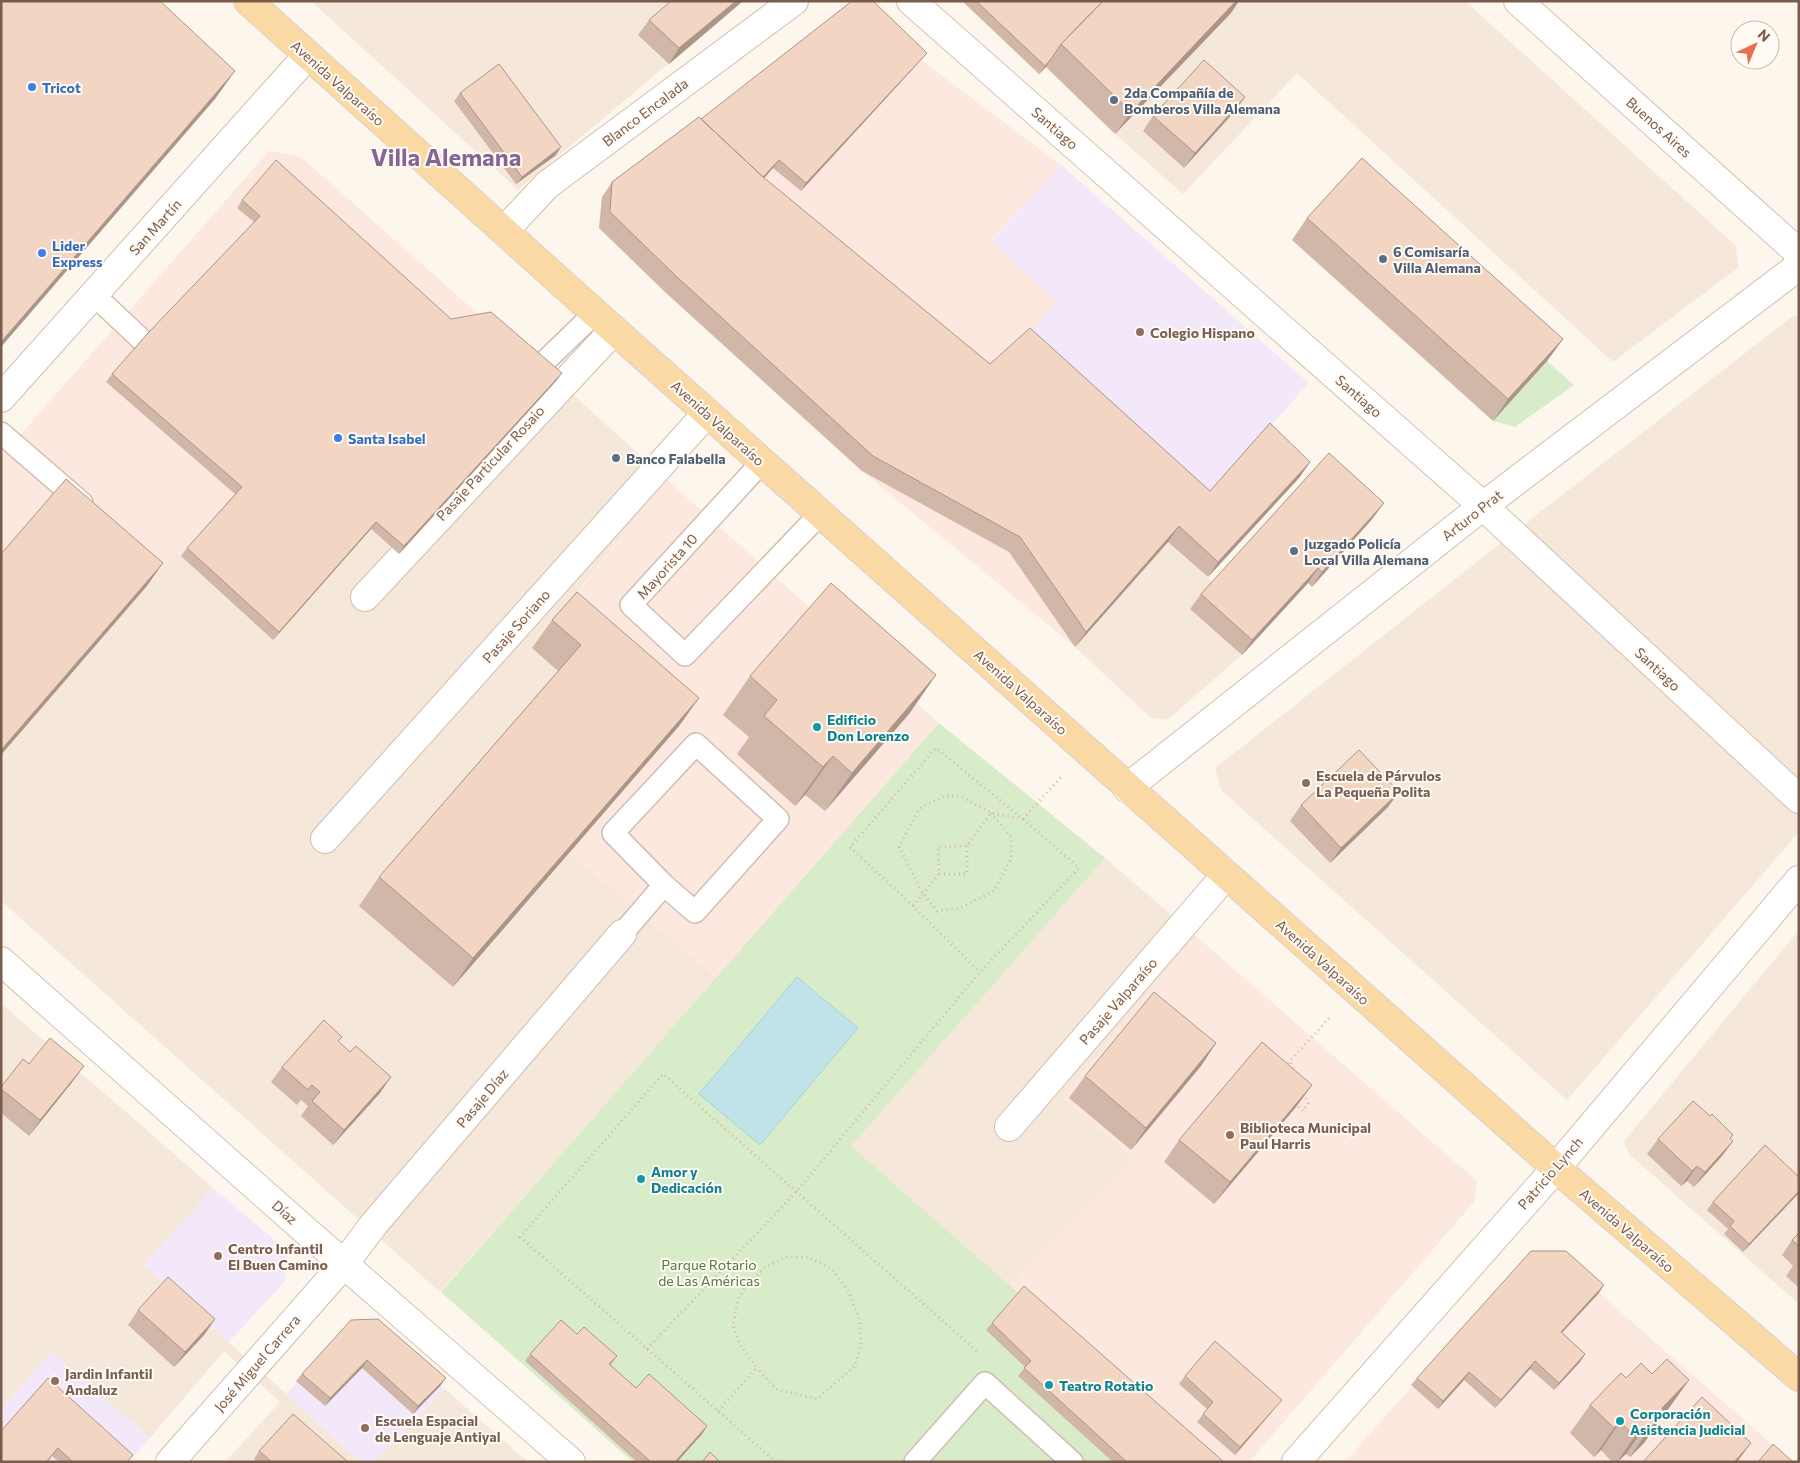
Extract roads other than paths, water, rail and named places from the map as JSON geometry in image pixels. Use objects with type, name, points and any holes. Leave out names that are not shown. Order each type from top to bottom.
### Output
[{"type":"main road","name":"Avenida Valparaíso","points":[[248,1],[1127,788],[1556,1168],[1799,1378]]},
{"type":"street","name":"Blanco Encalada","points":[[504,231],[547,185],[794,1]]},
{"type":"street","name":"Santiago","points":[[911,1],[1483,506],[1799,799]]},
{"type":"street","name":"Buenos Aires","points":[[1518,1],[1799,253]]},
{"type":"street","name":"San Martín","points":[[1,398],[308,55]]},
{"type":"street","name":"Arturo Prat","points":[[1127,788],[1483,506],[1799,266]]},
{"type":"street","name":"Pasaje Particular Rosaio","points":[[365,596],[605,322]]},
{"type":"street","name":"Pasaje Soriano","points":[[325,839],[707,413]]},
{"type":"street","name":"Pasaje Valparaíso","points":[[1009,1127],[1226,875]]},
{"type":"street","name":"Patricio Lynch","points":[[1296,1462],[1556,1168],[1799,880]]},
{"type":"street","name":"Pasaje Díaz","points":[[344,1264],[374,1224],[622,934]]},
{"type":"street","name":"Díaz","points":[[1,961],[571,1462]]},
{"type":"street","name":"José Miguel Carrera","points":[[170,1462],[344,1264]]},
{"type":"lane","points":[[94,295],[142,340]]},
{"type":"lane","points":[[540,366],[605,322]]},
{"type":"lane","points":[[1,433],[94,514]]},
{"type":"lane","name":"Mayorista 10","points":[[762,462],[631,605],[685,655],[820,514]]},
{"type":"lane","points":[[696,744],[778,819],[695,912],[664,885],[613,833],[696,744]]},
{"type":"lane","points":[[622,934],[664,885]]},
{"type":"lane","points":[[915,1462],[984,1383],[1061,1458]]},
{"type":"water","points":[[797,977],[858,1028],[760,1145],[699,1094]]},
{"type":"place","name":"Tricot","points":[[32,87]]},
{"type":"place","name":"2da Compañía de Bomberos Villa Alemana","points":[[1114,100]]},
{"type":"place","name":"Lider Express","points":[[42,253]]},
{"type":"place","name":"6 Comisaría Villa Alemana","points":[[1383,259]]},
{"type":"place","name":"Colegio Hispano","points":[[1140,332]]},
{"type":"place","name":"Santa Isabel","points":[[338,438]]},
{"type":"place","name":"Banco Falabella","points":[[616,458]]},
{"type":"place","name":"Juzgado Policía Local Villa Alemana","points":[[1294,551]]},
{"type":"place","name":"Edificio Don Lorenzo","points":[[817,727]]},
{"type":"place","name":"Escuela de Párvulos La Pequeña Polita","points":[[1306,783]]},
{"type":"place","name":"Biblioteca Municipal Paul Harris","points":[[1230,1135]]},
{"type":"place","name":"Amor y Dedicación","points":[[641,1179]]},
{"type":"place","name":"Centro Infantil El Buen Camino","points":[[218,1256]]},
{"type":"place","name":"Jardin Infantil Andaluz","points":[[55,1381]]},
{"type":"place","name":"Teatro Rotatio","points":[[1049,1385]]},
{"type":"place","name":"Corporación Asistencia Judicial","points":[[1620,1421]]},
{"type":"place","name":"Escuela Espacial de Lenguaje Antiyal","points":[[365,1428]]},
{"type":"district","name":"Villa Alemana","points":[[446,156]]},
{"type":"park label","name":"Parque Rotario de Las Américas","points":[[709,1272]]}]
